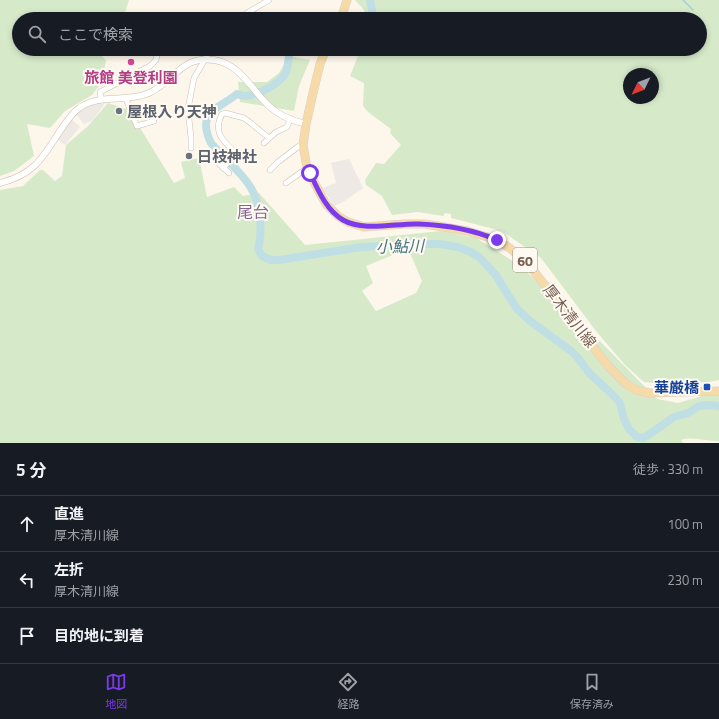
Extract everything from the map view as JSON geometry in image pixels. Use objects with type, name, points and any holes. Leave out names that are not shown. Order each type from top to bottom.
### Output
[{"type":"main road","points":[[343,12],[347,0]]},
{"type":"main road","name":"60","points":[[307,168],[303,147],[306,124],[324,56]]},
{"type":"main road","name":"厚木清川線","points":[[307,168],[326,204],[338,216],[348,222],[364,226],[418,224],[450,228],[486,236],[497,240],[511,249],[530,265],[609,367],[630,387],[643,392],[656,394],[719,391]]},
{"type":"street","points":[[249,12],[269,0]]},
{"type":"street","points":[[101,99],[100,92],[150,66],[156,60],[157,56]]},
{"type":"street","points":[[191,148],[189,119],[187,114],[194,78],[207,56]]},
{"type":"street","points":[[0,183],[18,177],[35,166],[69,118],[84,105],[101,99],[126,99],[139,96],[166,82],[185,64],[196,60],[205,59],[230,65],[238,71],[275,111],[290,119],[306,124]]},
{"type":"street","points":[[126,99],[137,126],[154,121]]},
{"type":"street","points":[[224,167],[236,154],[219,134],[219,119],[222,114],[225,113],[244,118],[269,138]]},
{"type":"street","points":[[264,143],[276,132],[290,127],[290,119]]},
{"type":"street","points":[[270,170],[299,146],[303,147]]},
{"type":"street","points":[[214,160],[224,167],[229,173]]},
{"type":"street","points":[[286,183],[307,168]]},
{"type":"shaded area","points":[[107,101],[92,121],[84,124],[76,114],[92,104]]},
{"type":"shaded area","points":[[71,119],[80,127],[65,145],[58,140]]},
{"type":"shaded area","points":[[349,159],[363,188],[343,202],[334,206],[323,188],[336,183],[331,163]]},
{"type":"green space","points":[[0,0],[129,0],[125,12],[12,12],[12,56],[102,56],[106,60],[102,82],[92,95],[65,111],[50,128],[27,124],[34,156],[14,171],[0,176]]},
{"type":"green space","points":[[355,0],[719,0],[719,380],[709,382],[644,382],[625,365],[596,331],[541,258],[502,231],[451,218],[451,214],[445,213],[443,216],[418,212],[392,215],[382,196],[366,185],[365,180],[376,163],[384,164],[401,145],[390,133],[391,129],[368,112],[363,106],[364,83],[350,76],[358,56],[707,56],[707,12],[364,12]]},
{"type":"green space","points":[[289,56],[310,60],[299,86],[294,111],[240,102],[238,82],[267,82],[279,73]]},
{"type":"green space","points":[[108,103],[129,110],[174,183],[185,178],[181,162],[199,158],[207,197],[234,187],[243,196],[259,193],[305,245],[441,231],[476,238],[519,265],[573,314],[657,399],[678,403],[719,391],[719,441],[686,439],[681,440],[683,443],[0,443],[0,190],[23,186],[40,170],[43,170],[55,181],[62,176],[66,145],[88,126]],"holes":[[[398,253],[411,255],[422,281],[416,293],[376,311],[362,291],[373,283],[366,266]]]},
{"type":"waterway","name":"小鮎川","points":[[370,0],[373,12]]},
{"type":"waterway","points":[[683,0],[693,10]]},
{"type":"waterway","name":"小鮎川","points":[[289,56],[285,74],[278,82],[256,94],[246,96],[237,94],[216,108],[207,118],[206,125],[211,143],[243,176],[254,195],[258,205],[261,230],[258,249],[262,256],[271,260],[279,260],[362,247],[420,244],[439,244],[458,247],[479,257],[495,274],[517,309],[530,321],[571,351],[590,374],[614,396],[620,403],[624,419],[629,429],[637,437],[644,438],[674,417],[688,413],[699,406],[719,406]]},
{"type":"place","name":"旅館 美登利園","points":[[131,62]]},
{"type":"place","name":"屋根入り天神","points":[[119,111]]},
{"type":"place","name":"日枝神社","points":[[189,156]]},
{"type":"place","name":"華厳橋","points":[[707,387]]},
{"type":"district","name":"尾台","points":[[253,212]]},
{"type":"route","points":[[310,173],[326,204],[333,212],[342,220],[358,226],[404,224],[432,225],[454,228],[497,240]]}]
